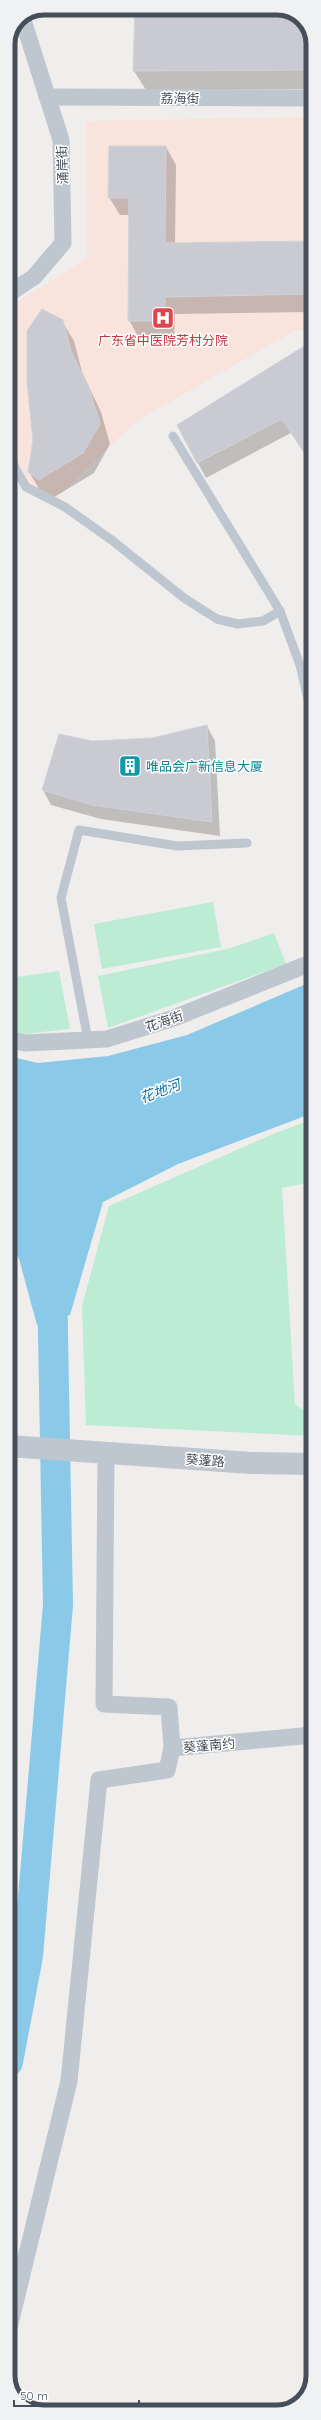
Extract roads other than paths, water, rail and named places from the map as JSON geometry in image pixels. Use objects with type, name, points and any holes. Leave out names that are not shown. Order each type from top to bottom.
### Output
[{"type":"street","name":"涌岸街","points":[[15,289],[34,277],[62,243],[61,140],[24,24]]},
{"type":"street","name":"荔海街","points":[[47,97],[306,98]]},
{"type":"street","name":"花海街","points":[[15,1041],[25,1043],[107,1039],[174,1018],[306,965]]},
{"type":"street","name":"葵蓬路","points":[[15,1447],[251,1463],[306,1464]]},
{"type":"street","points":[[101,1453],[104,1704],[169,1707],[172,1748]]},
{"type":"street","name":"葵蓬南约","points":[[15,2303],[69,2081],[99,1780],[167,1770],[172,1748],[306,1736]]},
{"type":"lane","points":[[173,436],[280,611],[300,665],[306,691]]},
{"type":"lane","points":[[15,468],[26,487],[71,512],[113,541],[184,598],[217,619],[244,623],[262,621],[280,611]]},
{"type":"lane","points":[[88,1040],[61,898],[79,830],[177,846],[247,843]]},
{"type":"water","name":"花地河","points":[[306,984],[306,1116],[178,1164],[103,1202],[70,1315],[37,1325],[15,1250],[15,1058],[38,1063],[108,1056],[187,1035]]},
{"type":"waterway","points":[[15,2025],[28,1956],[58,1605],[52,1279]]},
{"type":"place","name":"广东省中医院芳村分院","points":[[163,318]]},
{"type":"place","name":"唯品会广新信息大厦","points":[[130,766]]}]
